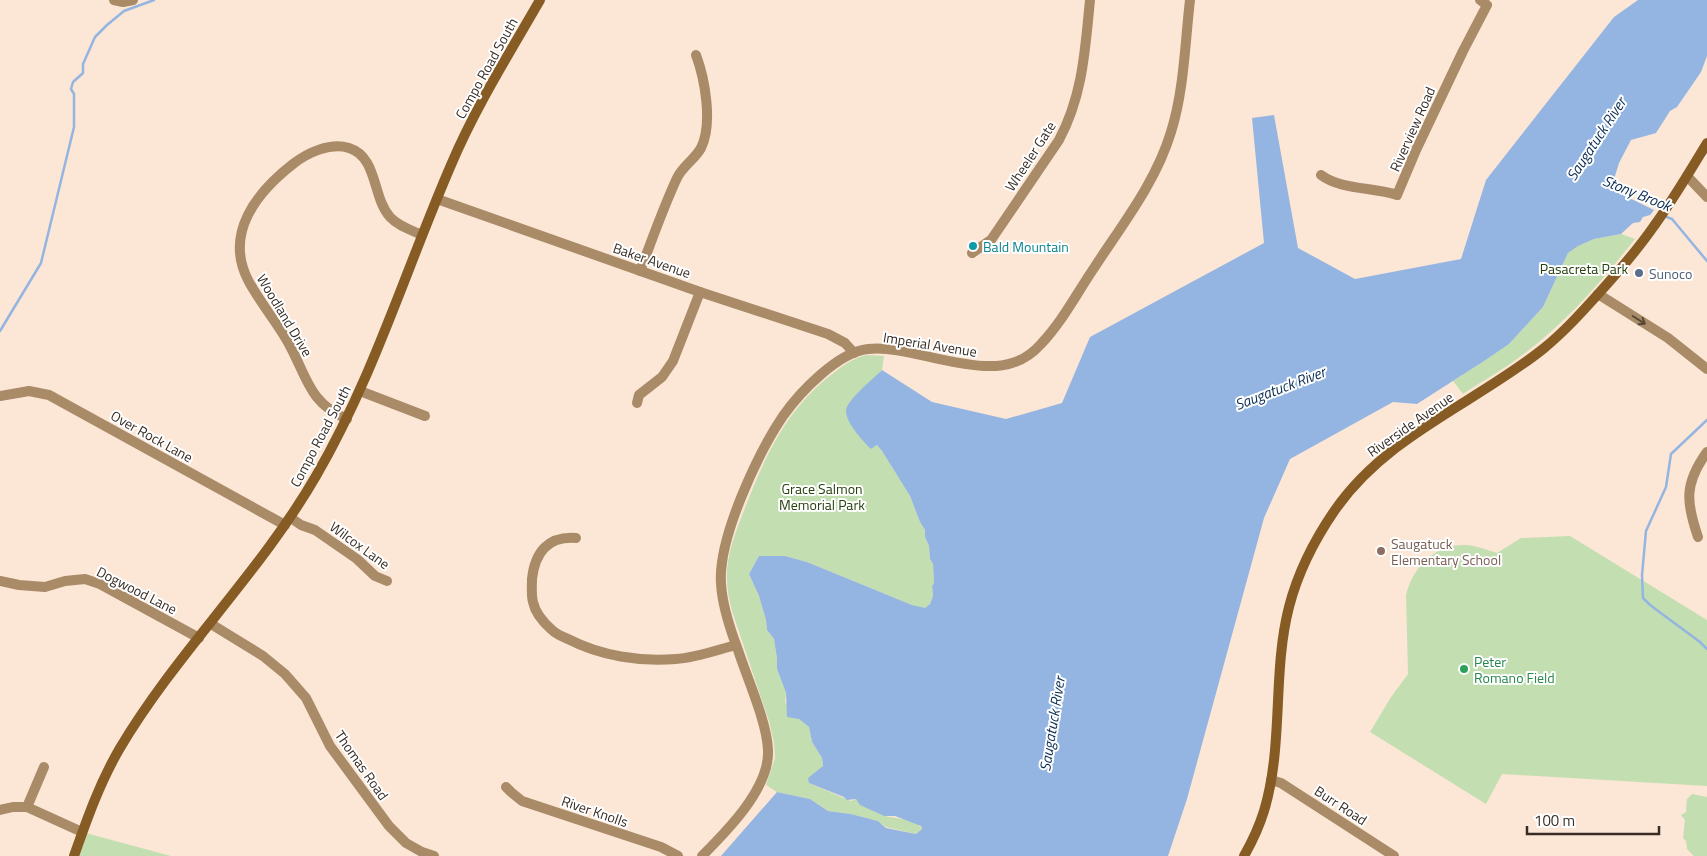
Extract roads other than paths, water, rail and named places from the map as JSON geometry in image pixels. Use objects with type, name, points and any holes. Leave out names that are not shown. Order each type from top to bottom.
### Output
[{"type":"main road","name":"Compo Road South","points":[[74,856],[99,788],[123,743],[161,687],[288,522],[347,419],[451,164],[540,0]]},
{"type":"main road","name":"Riverside Avenue","points":[[1244,856],[1259,825],[1271,780],[1282,650],[1287,615],[1298,579],[1324,526],[1352,488],[1382,457],[1418,431],[1534,356],[1571,325],[1634,253],[1662,215],[1707,143]]},
{"type":"street","points":[[114,0],[123,2],[132,0]]},
{"type":"street","name":"Wheeler Gate","points":[[972,253],[991,240],[1066,127],[1075,106],[1081,82],[1090,0]]},
{"type":"street","name":"Imperial Avenue","points":[[702,856],[740,813],[759,786],[767,765],[767,738],[723,601],[720,573],[725,547],[753,469],[767,442],[792,404],[819,377],[840,360],[854,353],[868,349],[882,349],[963,364],[994,366],[1018,361],[1029,355],[1039,346],[1062,317],[1146,189],[1162,158],[1176,112],[1190,0]]},
{"type":"street","name":"Riverview Road","points":[[1322,174],[1332,181],[1383,190],[1397,195],[1484,2]]},
{"type":"street","points":[[640,271],[678,176],[700,150],[706,137],[702,72],[696,55]]},
{"type":"street","name":"Woodland Drive","points":[[347,419],[335,414],[325,406],[309,388],[288,343],[249,281],[240,252],[244,224],[260,195],[274,179],[312,152],[342,146],[356,151],[367,163],[384,208],[389,216],[398,224],[422,235]]},
{"type":"street","points":[[1687,176],[1707,197]]},
{"type":"street","name":"Baker Avenue","points":[[437,198],[700,292],[828,334],[846,344],[854,353]]},
{"type":"street","points":[[637,403],[640,395],[662,377],[673,361],[700,292]]},
{"type":"street","points":[[1598,294],[1674,342],[1707,369]]},
{"type":"street","name":"Over Rock Lane","points":[[0,396],[29,391],[49,395],[288,522]]},
{"type":"street","points":[[360,391],[426,416]]},
{"type":"street","points":[[1698,537],[1690,513],[1688,498],[1692,480],[1707,452]]},
{"type":"street","name":"Wilcox Lane","points":[[288,522],[315,530],[358,560],[375,576],[387,581]]},
{"type":"street","points":[[576,538],[566,537],[554,541],[541,550],[534,565],[533,602],[540,617],[553,632],[605,654],[636,659],[678,659],[736,645]]},
{"type":"street","name":"Dogwood Lane","points":[[0,581],[45,587],[65,581],[85,579],[100,584],[199,638]]},
{"type":"street","name":"Thomas Road","points":[[211,624],[263,656],[285,674],[306,698],[333,750],[389,826],[401,839],[412,847],[434,856]]},
{"type":"street","points":[[27,807],[44,766]]},
{"type":"street","name":"Burr Road","points":[[1271,780],[1281,782],[1394,856]]},
{"type":"street","name":"River Knolls","points":[[506,787],[522,801],[661,847],[678,856]]},
{"type":"street","points":[[0,810],[27,807],[82,832]]},
{"type":"water","name":"Saugatuck River","points":[[1638,0],[1707,0],[1707,56],[1701,72],[1677,107],[1670,111],[1656,133],[1631,140],[1619,163],[1611,189],[1654,210],[1650,215],[1643,217],[1640,222],[1633,223],[1621,234],[1594,239],[1568,253],[1543,307],[1509,344],[1417,404],[1393,402],[1290,459],[1264,518],[1187,799],[1168,856],[721,856],[777,792],[810,799],[828,811],[851,814],[878,821],[886,828],[916,834],[922,829],[921,826],[895,816],[884,816],[860,805],[856,799],[847,800],[844,797],[809,783],[808,778],[823,766],[822,758],[812,742],[809,727],[799,719],[787,717],[786,693],[777,669],[774,639],[767,630],[759,596],[749,574],[759,556],[785,556],[807,562],[912,605],[925,608],[930,604],[934,583],[933,564],[930,559],[925,530],[910,496],[882,451],[877,445],[871,449],[855,431],[846,415],[846,410],[851,401],[867,384],[882,370],[932,402],[1006,419],[1062,403],[1090,337],[1264,243],[1252,118],[1274,115],[1298,248],[1355,279],[1461,259],[1486,180],[1614,17]]},
{"type":"waterway","points":[[0,331],[41,263],[74,127],[74,94],[71,89],[73,82],[83,73],[83,64],[95,37],[124,11],[154,0]]},
{"type":"waterway","name":"Stony Brook","points":[[1664,216],[1672,219],[1707,261]]},
{"type":"waterway","name":"Stony Brook","points":[[1707,420],[1671,454],[1666,487],[1646,531],[1642,575],[1643,598],[1707,649]]},
{"type":"place","name":"Bald Mountain","points":[[973,246]]},
{"type":"place","name":"Sunoco","points":[[1639,273]]},
{"type":"place","name":"Saugatuck Elementary School","points":[[1381,551]]},
{"type":"place","name":"Peter Romano Field","points":[[1464,669]]},
{"type":"park label","name":"Pasacreta Park","points":[[1584,268]]},
{"type":"park label","name":"Grace Salmon Memorial Park","points":[[822,496]]}]
